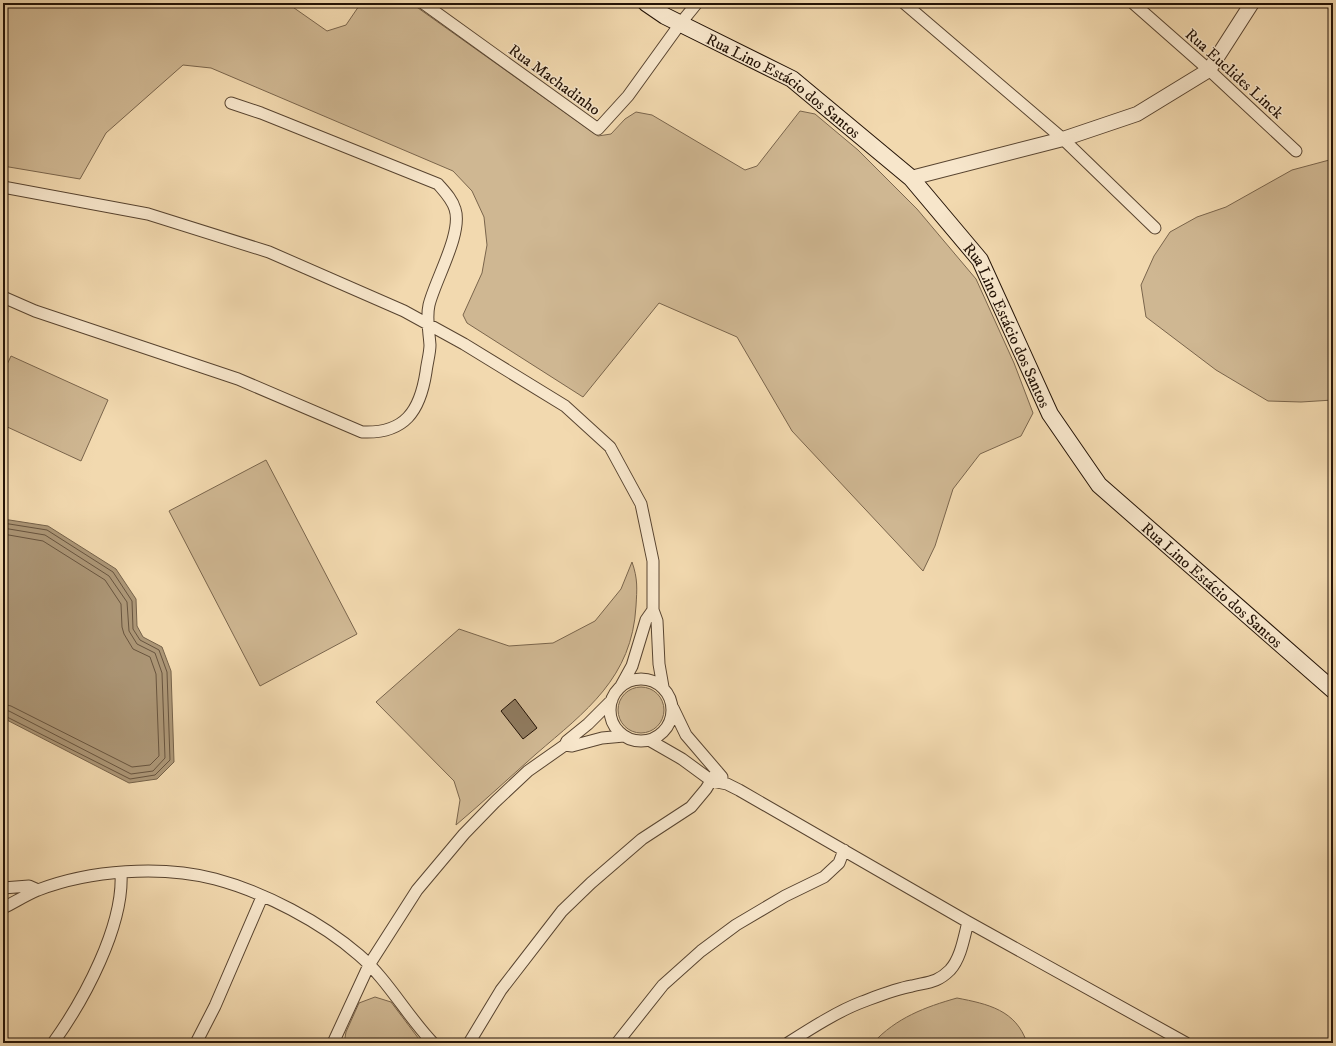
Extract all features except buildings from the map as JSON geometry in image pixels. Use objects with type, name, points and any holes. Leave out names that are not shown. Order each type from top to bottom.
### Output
[{"type":"main road","name":"Rua Lino Estácio dos Santos","points":[[646,3],[680,24],[792,78],[910,178],[980,260],[1050,414],[1099,485],[1333,690]]},
{"type":"street","name":"Rua Machadinho","points":[[423,3],[598,130],[628,96],[680,24]]},
{"type":"street","points":[[680,24],[697,3]]},
{"type":"street","points":[[904,3],[1063,139],[1155,228]]},
{"type":"street","name":"Rua Euclides Linck","points":[[1133,3],[1209,70],[1296,151]]},
{"type":"street","points":[[910,178],[1063,139],[1136,114],[1209,70],[1252,3]]},
{"type":"street","points":[[3,297],[35,311],[238,379],[362,432],[378,433],[394,428],[407,419],[417,407],[423,392],[430,346],[428,324],[429,306],[457,226],[456,210],[449,196],[438,184],[261,113],[231,103]]},
{"type":"street","points":[[3,187],[148,214],[269,252],[404,311],[464,344],[565,406],[610,447],[641,504],[654,560],[653,610],[657,621],[659,664],[663,687],[671,700],[672,708],[669,725],[657,737],[649,740],[640,741],[624,736],[602,738],[572,746],[565,745]]},
{"type":"street","points":[[333,1043],[369,965],[417,890],[464,834],[528,771],[565,745],[567,741],[588,724],[612,700],[632,666],[646,620],[653,610]]},
{"type":"street","points":[[621,686],[627,682],[642,678],[656,682],[663,687]]},
{"type":"street","points":[[612,700],[611,716],[613,724],[624,736]]},
{"type":"street","points":[[672,708],[686,735],[715,776]]},
{"type":"street","points":[[649,740],[715,776],[968,922],[1186,1043]]},
{"type":"street","points":[[469,1043],[501,990],[562,911],[591,883],[642,839],[691,807],[715,776]]},
{"type":"street","points":[[617,1043],[663,985],[701,951],[736,925],[785,896],[824,877],[839,863],[844,850]]},
{"type":"street","points":[[3,908],[38,890],[79,878],[121,873],[165,872],[215,879],[262,897],[316,923],[359,955],[434,1043]]},
{"type":"street","points":[[53,1043],[88,985],[116,922],[122,888],[121,873]]},
{"type":"street","points":[[3,888],[29,886],[38,890]]},
{"type":"street","points":[[196,1043],[215,1006],[262,897]]},
{"type":"street","points":[[788,1043],[806,1031],[861,1002],[912,986],[926,984],[940,978],[951,968],[959,955],[968,922]]},
{"type":"shaded area","points":[[3,3],[41,7],[49,3],[287,3],[327,31],[346,25],[361,3],[411,3],[598,136],[611,134],[625,119],[636,112],[652,115],[745,170],[757,166],[800,111],[815,114],[858,150],[917,209],[976,279],[1014,363],[1033,413],[1021,436],[980,454],[953,489],[935,546],[923,571],[792,431],[737,337],[659,303],[583,397],[467,323],[463,315],[482,273],[487,245],[484,217],[472,191],[453,171],[211,68],[183,65],[106,133],[80,179],[3,166]]},
{"type":"shaded area","points":[[1333,159],[1333,400],[1301,402],[1268,401],[1216,370],[1146,317],[1141,285],[1154,256],[1170,232],[1197,217],[1226,207],[1292,170]]},
{"type":"shaded area","points":[[11,356],[108,400],[81,461],[3,425],[3,373]]},
{"type":"shaded area","points":[[266,460],[357,634],[260,686],[169,511]]},
{"type":"shaded area","points":[[632,562],[637,589],[633,631],[626,653],[616,673],[589,707],[456,825],[460,800],[454,781],[376,702],[459,629],[509,646],[553,643],[595,621],[621,589]]},
{"type":"shaded area","points":[[636,687],[646,687],[654,691],[660,697],[664,705],[664,715],[660,723],[654,729],[646,733],[636,733],[628,729],[622,723],[618,715],[618,705],[622,697],[628,691]]},
{"type":"shaded area","points":[[375,997],[391,1002],[422,1043],[344,1043],[346,1032],[359,1003]]},
{"type":"shaded area","points":[[957,998],[1000,1010],[1016,1023],[1027,1043],[873,1043],[891,1027],[912,1014]]},
{"type":"water","points":[[3,519],[48,526],[116,569],[136,599],[137,626],[143,637],[162,647],[171,671],[174,762],[157,779],[129,783],[3,718]]}]
